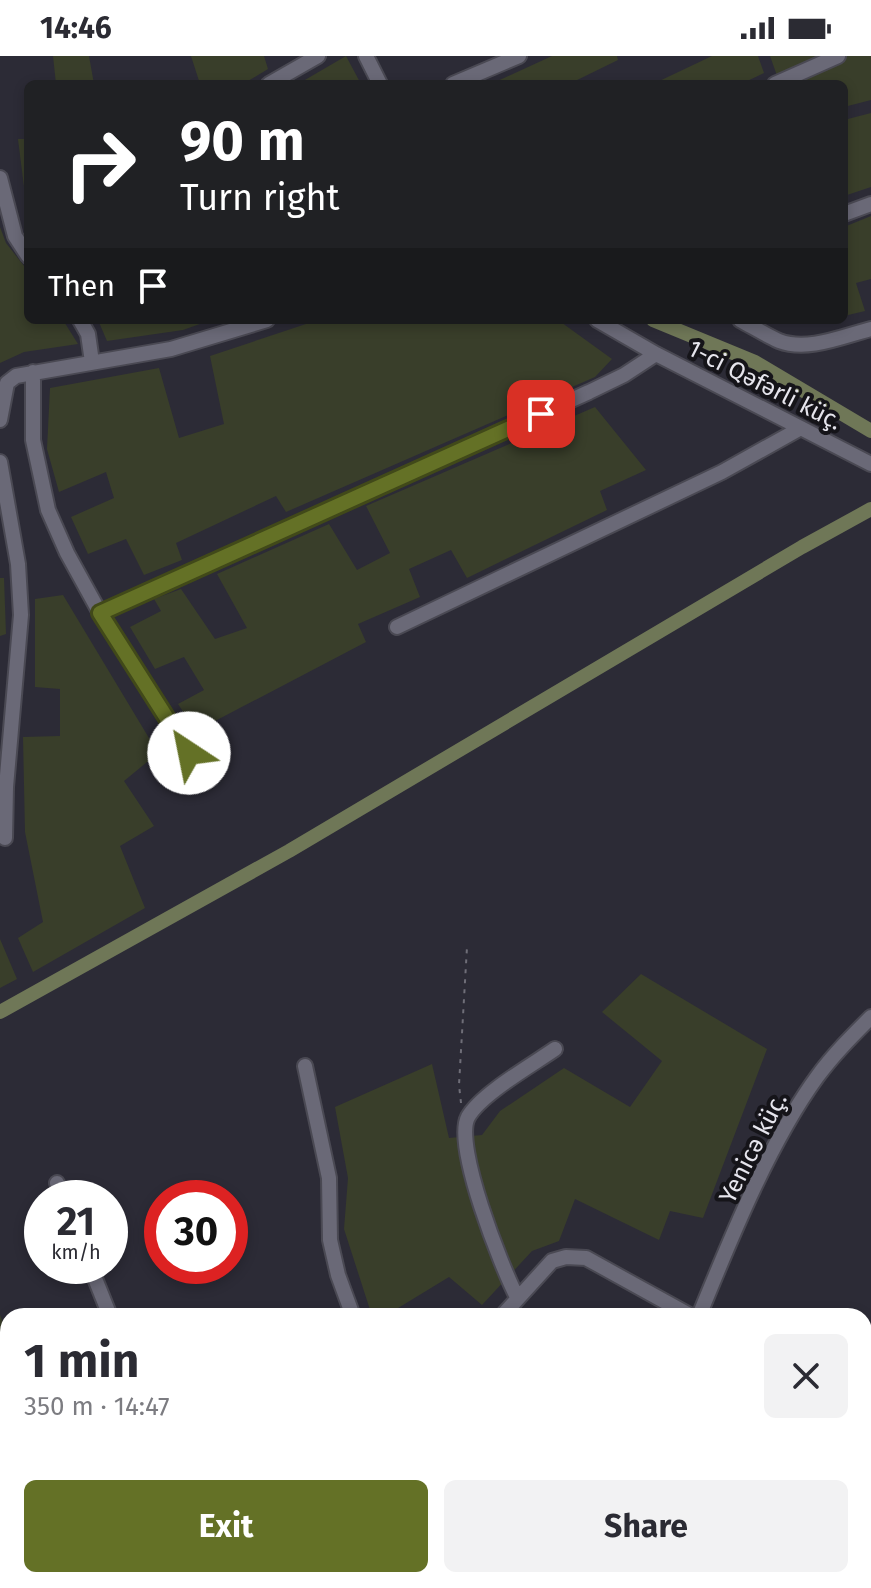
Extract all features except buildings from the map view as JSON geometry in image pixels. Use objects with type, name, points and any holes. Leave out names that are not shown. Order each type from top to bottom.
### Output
[{"type":"street","points":[[276,80],[318,56]]},
{"type":"street","points":[[366,56],[378,80]]},
{"type":"street","points":[[462,80],[519,56]]},
{"type":"street","points":[[784,80],[838,56]]},
{"type":"street","points":[[0,178],[15,236],[24,250]]},
{"type":"street","points":[[848,213],[871,204]]},
{"type":"street","points":[[82,324],[91,345],[92,362]]},
{"type":"street","points":[[0,420],[7,383],[16,376],[171,349],[254,324]]},
{"type":"street","name":"1-ci Qəfərli küç.","points":[[604,324],[871,464]]},
{"type":"street","points":[[748,324],[780,341],[797,345],[871,329]]},
{"type":"street","points":[[100,613],[589,392],[624,375],[656,354]]},
{"type":"street","points":[[33,372],[33,440],[48,510],[67,553],[100,613],[189,753]]},
{"type":"street","points":[[397,627],[722,472],[801,428]]},
{"type":"street","points":[[0,462],[18,564],[21,615],[6,787],[5,838]]},
{"type":"street","name":"Yenicə küç.","points":[[703,1308],[768,1160],[816,1077],[871,1017]]},
{"type":"street","points":[[517,1297],[502,1267],[467,1156],[467,1119],[480,1102],[555,1049]]},
{"type":"street","points":[[305,1066],[329,1178],[330,1240],[350,1308]]},
{"type":"street","points":[[508,1308],[552,1261],[566,1257],[586,1258],[677,1308]]},
{"type":"street","points":[[97,1284],[107,1308]]},
{"type":"path","points":[[467,947],[459,1085],[467,1119]]},
{"type":"green space","points":[[53,56],[89,56],[93,80],[56,80]]},
{"type":"green space","points":[[191,56],[264,56],[268,69],[250,80],[199,80]]},
{"type":"green space","points":[[346,56],[359,80],[305,80]]},
{"type":"green space","points":[[552,56],[617,56],[618,60],[577,80],[500,80]]},
{"type":"green space","points":[[712,56],[758,56],[764,73],[749,80],[661,80]]},
{"type":"green space","points":[[770,56],[871,56],[871,100],[848,106],[848,80],[779,80]]},
{"type":"green space","points":[[871,113],[871,187],[848,195],[848,119]]},
{"type":"green space","points":[[18,139],[24,139],[24,187]]},
{"type":"green space","points":[[871,216],[871,279],[856,283],[865,311],[848,315],[848,225]]},
{"type":"green space","points":[[0,227],[6,243],[24,266],[24,324],[66,324],[78,344],[24,352],[0,363]]},
{"type":"green space","points":[[100,324],[200,324],[183,330],[107,341]]},
{"type":"green space","points":[[306,324],[564,324],[612,359],[595,377],[286,512],[276,496],[176,543],[182,560],[144,575],[126,539],[88,554],[71,517],[114,498],[106,472],[59,492],[47,449],[50,388],[159,368],[179,438],[224,424],[210,356]]},
{"type":"green space","points":[[595,407],[646,470],[600,491],[607,510],[467,578],[451,550],[409,569],[420,597],[358,624],[366,642],[196,731],[178,704],[204,690],[184,657],[155,669],[130,627],[161,611],[154,599],[181,589],[215,639],[247,628],[217,574],[329,524],[357,570],[390,553],[366,506]]},
{"type":"green space","points":[[0,578],[4,578],[6,634],[0,636]]},
{"type":"green space","points":[[63,595],[158,753],[124,781],[154,826],[120,846],[145,908],[33,972],[18,938],[43,922],[25,832],[23,737],[60,736],[60,689],[35,687],[35,599]]},
{"type":"green space","points":[[0,939],[17,979],[0,988]]},
{"type":"green space","points":[[641,974],[767,1049],[703,1218],[670,1211],[659,1240],[575,1199],[559,1241],[532,1251],[482,1305],[449,1277],[398,1308],[369,1308],[344,1229],[348,1178],[335,1107],[432,1064],[449,1138],[482,1135],[500,1111],[564,1068],[630,1107],[662,1061],[602,1012]]},
{"type":"waterway","points":[[663,324],[755,362],[871,431]]},
{"type":"waterway","points":[[0,1012],[289,851],[871,509]]},
{"type":"route","points":[[189,753],[100,613],[541,414]]}]
